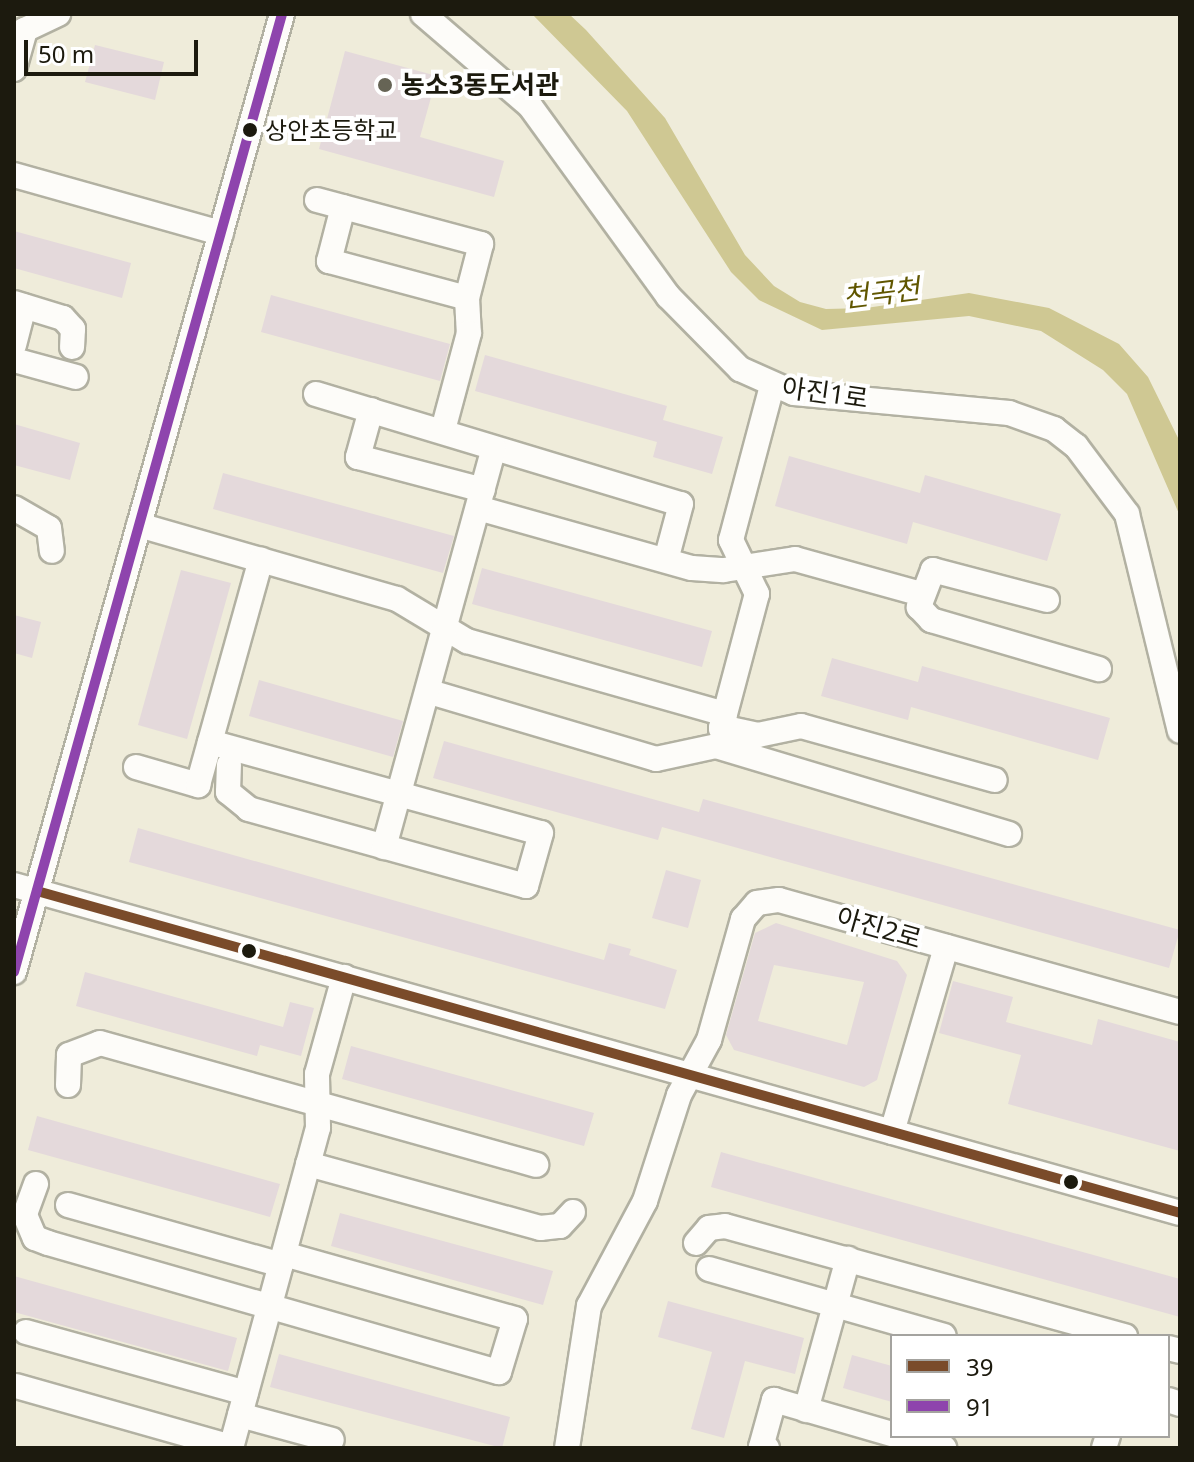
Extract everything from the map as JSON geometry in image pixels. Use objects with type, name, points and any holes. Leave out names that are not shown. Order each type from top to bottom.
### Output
[{"type":"street","points":[[14,69],[20,32],[58,14]]},
{"type":"street","points":[[14,972],[25,888],[139,525],[282,14]]},
{"type":"street","name":"아진1로","points":[[423,14],[495,71],[589,181],[620,235],[698,332],[740,369],[772,386],[840,399],[992,410],[1066,437],[1127,514],[1180,731]]},
{"type":"street","points":[[455,14],[495,71]]},
{"type":"street","points":[[14,175],[221,233]]},
{"type":"street","points":[[317,200],[481,244],[467,298],[469,333],[443,430]]},
{"type":"street","points":[[343,207],[329,261],[467,298]]},
{"type":"street","points":[[14,345],[19,305],[69,323],[72,347]]},
{"type":"street","points":[[14,360],[76,377]]},
{"type":"street","points":[[721,729],[757,594],[732,550],[732,529],[772,386]]},
{"type":"street","points":[[316,394],[681,504],[666,560]]},
{"type":"street","points":[[371,410],[358,457],[481,499],[666,560],[708,570],[795,559],[921,594]]},
{"type":"street","points":[[384,847],[430,692],[494,449]]},
{"type":"street","points":[[14,508],[49,528],[52,551]]},
{"type":"street","points":[[139,525],[397,599],[467,641],[1009,834]]},
{"type":"street","points":[[136,767],[198,785],[261,560]]},
{"type":"street","points":[[1047,600],[938,570],[928,573],[921,594],[921,612],[931,620],[1099,669]]},
{"type":"street","points":[[430,692],[656,759],[721,729],[758,735],[801,726],[990,778],[973,819]]},
{"type":"street","points":[[210,742],[541,833],[526,886],[240,805],[226,785],[229,765]]},
{"type":"street","points":[[25,888],[1180,1213]]},
{"type":"street","name":"아진2로","points":[[567,1448],[589,1306],[645,1201],[690,1075],[709,1040],[743,919],[757,903],[779,900],[1180,1012]]},
{"type":"street","points":[[892,1132],[946,947]]},
{"type":"street","points":[[16,1386],[231,1448],[308,1164],[317,1105],[317,1074],[344,977]]},
{"type":"street","points":[[68,1085],[69,1055],[100,1043],[536,1165]]},
{"type":"street","points":[[308,1164],[540,1228],[560,1226],[573,1212]]},
{"type":"street","points":[[36,1184],[25,1215],[35,1238],[499,1372],[515,1319],[68,1205]]},
{"type":"street","points":[[696,1243],[709,1228],[725,1226],[1117,1334]]},
{"type":"street","points":[[806,1410],[848,1259]]},
{"type":"street","points":[[709,1269],[937,1334]]},
{"type":"street","points":[[26,1332],[243,1404],[332,1440]]},
{"type":"street","points":[[767,1448],[761,1447],[774,1400],[890,1433]]},
{"type":"street","points":[[908,1438],[944,1448]]},
{"type":"shaded area","name":"천곡천","points":[[532,14],[569,14],[586,30],[665,118],[745,255],[774,286],[800,302],[826,309],[866,308],[969,293],[1049,308],[1119,344],[1148,377],[1180,442],[1180,516],[1127,394],[1103,370],[1041,331],[969,316],[822,330],[759,300],[731,272],[627,111]]},
{"type":"building","points":[[95,45],[164,62],[155,100],[85,82]]},
{"type":"building","points":[[345,51],[437,76],[420,137],[504,161],[494,197],[319,149]]},
{"type":"building","points":[[14,231],[131,263],[122,298],[14,268]]},
{"type":"building","points":[[271,295],[450,344],[440,381],[261,332]]},
{"type":"building","points":[[485,355],[667,406],[663,420],[723,437],[712,474],[653,457],[657,442],[475,391]]},
{"type":"building","points":[[14,424],[80,443],[70,480],[14,465]]},
{"type":"building","points":[[789,456],[920,493],[925,475],[1061,514],[1047,561],[913,522],[907,544],[775,506]]},
{"type":"building","points":[[223,473],[454,536],[443,573],[213,509]]},
{"type":"building","points":[[482,568],[712,631],[702,667],[472,604]]},
{"type":"building","points":[[181,570],[231,583],[187,739],[138,725]]},
{"type":"building","points":[[14,615],[41,622],[32,658],[14,653]]},
{"type":"building","points":[[832,658],[918,682],[922,666],[1110,718],[1098,760],[911,707],[908,720],[821,696]]},
{"type":"building","points":[[259,680],[403,721],[393,757],[249,716]]},
{"type":"building","points":[[444,741],[699,812],[703,799],[1180,930],[1169,968],[662,827],[658,840],[433,778]]},
{"type":"building","points":[[138,828],[604,960],[609,943],[631,949],[629,955],[677,970],[665,1009],[129,862]]},
{"type":"building","points":[[666,870],[701,880],[688,928],[652,918]]},
{"type":"building","points":[[776,923],[897,961],[907,975],[877,1080],[864,1087],[734,1050],[726,1035],[755,933]],"holes":[[[774,965],[864,982],[847,1045],[758,1021]]]},
{"type":"building","points":[[85,972],[283,1027],[290,1002],[314,1008],[301,1056],[260,1045],[257,1056],[76,1006]]},
{"type":"building","points":[[953,981],[1013,997],[1006,1022],[1092,1045],[1098,1019],[1180,1042],[1180,1151],[1008,1104],[1021,1055],[939,1033]]},
{"type":"building","points":[[351,1046],[594,1113],[584,1146],[342,1079]]},
{"type":"building","points":[[37,1116],[280,1184],[270,1217],[28,1150]]},
{"type":"building","points":[[721,1152],[1180,1279],[1180,1317],[711,1187]]},
{"type":"building","points":[[340,1213],[553,1271],[543,1305],[331,1246]]},
{"type":"building","points":[[14,1276],[237,1338],[228,1371],[14,1312]]},
{"type":"building","points":[[668,1301],[804,1338],[795,1374],[745,1361],[724,1438],[691,1429],[712,1352],[658,1337]]},
{"type":"building","points":[[279,1354],[510,1417],[502,1448],[270,1387]]},
{"type":"building","points":[[852,1355],[890,1365],[890,1401],[843,1388]]},
{"type":"transit line","name":"91","points":[[14,972],[282,14]]},
{"type":"transit line","name":"39","points":[[37,891],[1180,1213]]},
{"type":"place","name":"농소3동도서관","points":[[385,85]]},
{"type":"place","name":"상안초등학교","points":[[250,130]]}]
